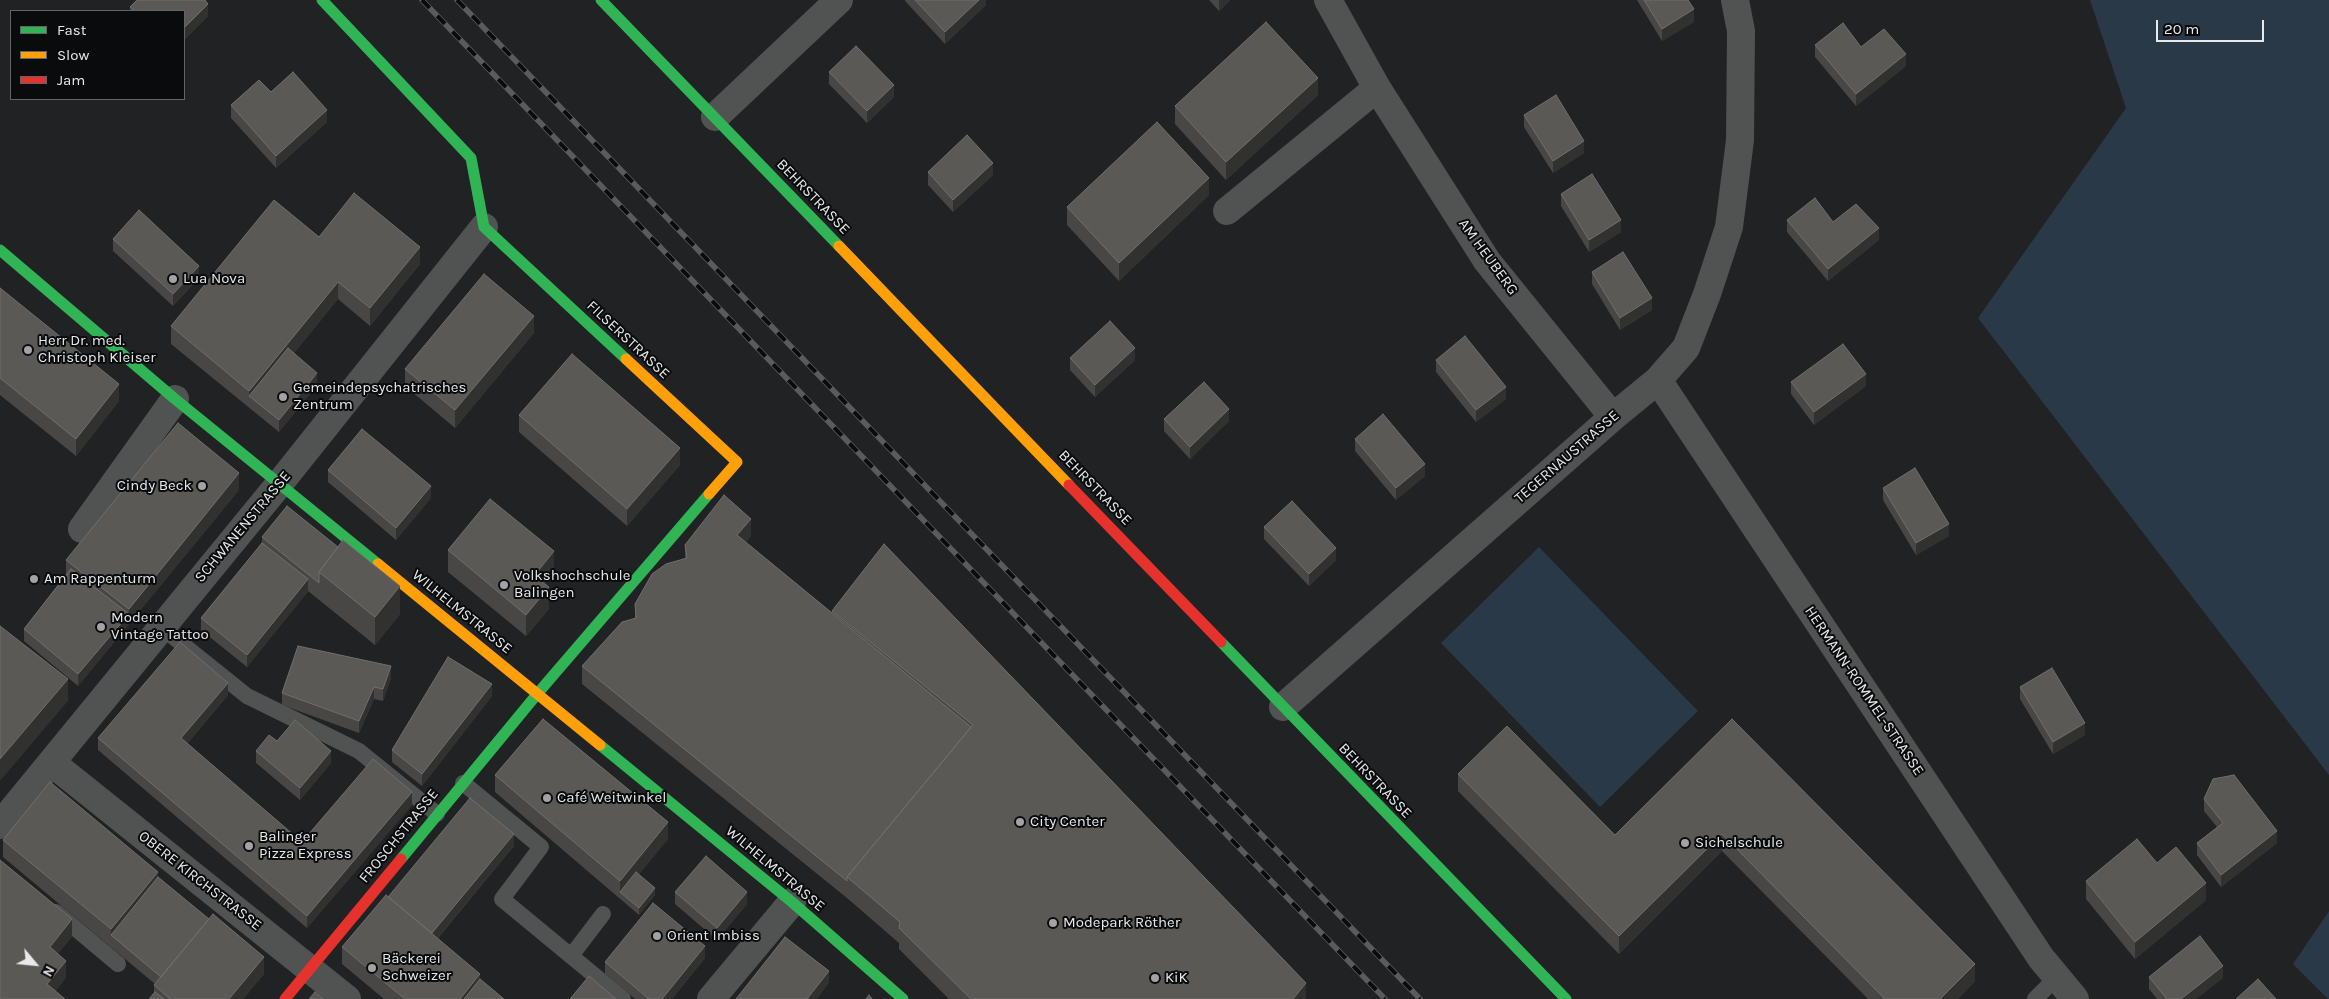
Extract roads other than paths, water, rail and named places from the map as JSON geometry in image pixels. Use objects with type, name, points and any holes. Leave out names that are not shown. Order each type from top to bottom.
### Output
[{"type":"street","points":[[322,0],[471,158],[484,227]]},
{"type":"street","name":"BEHRSTRASSE","points":[[601,0],[1127,542],[1283,708],[1566,999]]},
{"type":"street","points":[[715,117],[839,0]]},
{"type":"street","name":"AM HEUBERG","points":[[1328,0],[1377,88],[1487,261],[1613,417]]},
{"type":"street","name":"TEGERNAUSTRASSE","points":[[1283,708],[1613,417],[1658,380],[1686,348],[1707,294],[1729,227],[1740,140],[1741,31],[1735,0]]},
{"type":"street","points":[[1227,211],[1377,88]]},
{"type":"street","name":"SCHWANENSTRASSE","points":[[0,826],[280,483],[484,227]]},
{"type":"street","name":"FILSERSTRASSE","points":[[484,227],[738,462],[538,693]]},
{"type":"street","name":"WILHELMSTRASSE","points":[[0,250],[175,399],[792,902],[903,999]]},
{"type":"street","name":"HERMANN-ROMMEL-STRASSE","points":[[1658,380],[2056,978],[2075,999]]},
{"type":"street","points":[[82,529],[175,399]]},
{"type":"street","name":"FROSCHSTRASSE","points":[[285,999],[538,693]]},
{"type":"street","name":"OBERE KIRCHSTRASSE","points":[[52,764],[311,968],[347,999]]},
{"type":"street","points":[[711,999],[792,902]]},
{"type":"lane","points":[[161,627],[247,696],[359,751],[437,814]]},
{"type":"lane","points":[[463,783],[541,847],[502,899],[623,999]]},
{"type":"lane","points":[[44,903],[118,964]]},
{"type":"lane","points":[[572,956],[603,914]]},
{"type":"lane","points":[[2035,999],[2056,978]]},
{"type":"railway","points":[[422,0],[1385,999]]},
{"type":"railway","points":[[457,0],[1420,999]]},
{"type":"place","name":"Lua Nova","points":[[173,279]]},
{"type":"place","name":"Herr Dr. med. Christoph Kleiser","points":[[28,350]]},
{"type":"place","name":"Gemeindepsychatrisches Zentrum","points":[[283,397]]},
{"type":"place","name":"Cindy Beck","points":[[202,486]]},
{"type":"place","name":"Am Rappenturm","points":[[34,579]]},
{"type":"place","name":"Volkshochschule Balingen","points":[[504,585]]},
{"type":"place","name":"Modern Vintage Tattoo","points":[[101,627]]},
{"type":"place","name":"Café Weitwinkel","points":[[547,798]]},
{"type":"place","name":"City Center","points":[[1020,822]]},
{"type":"place","name":"Sichelschule","points":[[1685,843]]},
{"type":"place","name":"Balinger Pizza Express","points":[[249,846]]},
{"type":"place","name":"Modepark Röther","points":[[1053,923]]},
{"type":"place","name":"Orient Imbiss","points":[[657,936]]},
{"type":"place","name":"Bäckerei Schweizer","points":[[372,968]]},
{"type":"place","name":"KiK","points":[[1155,978]]}]
